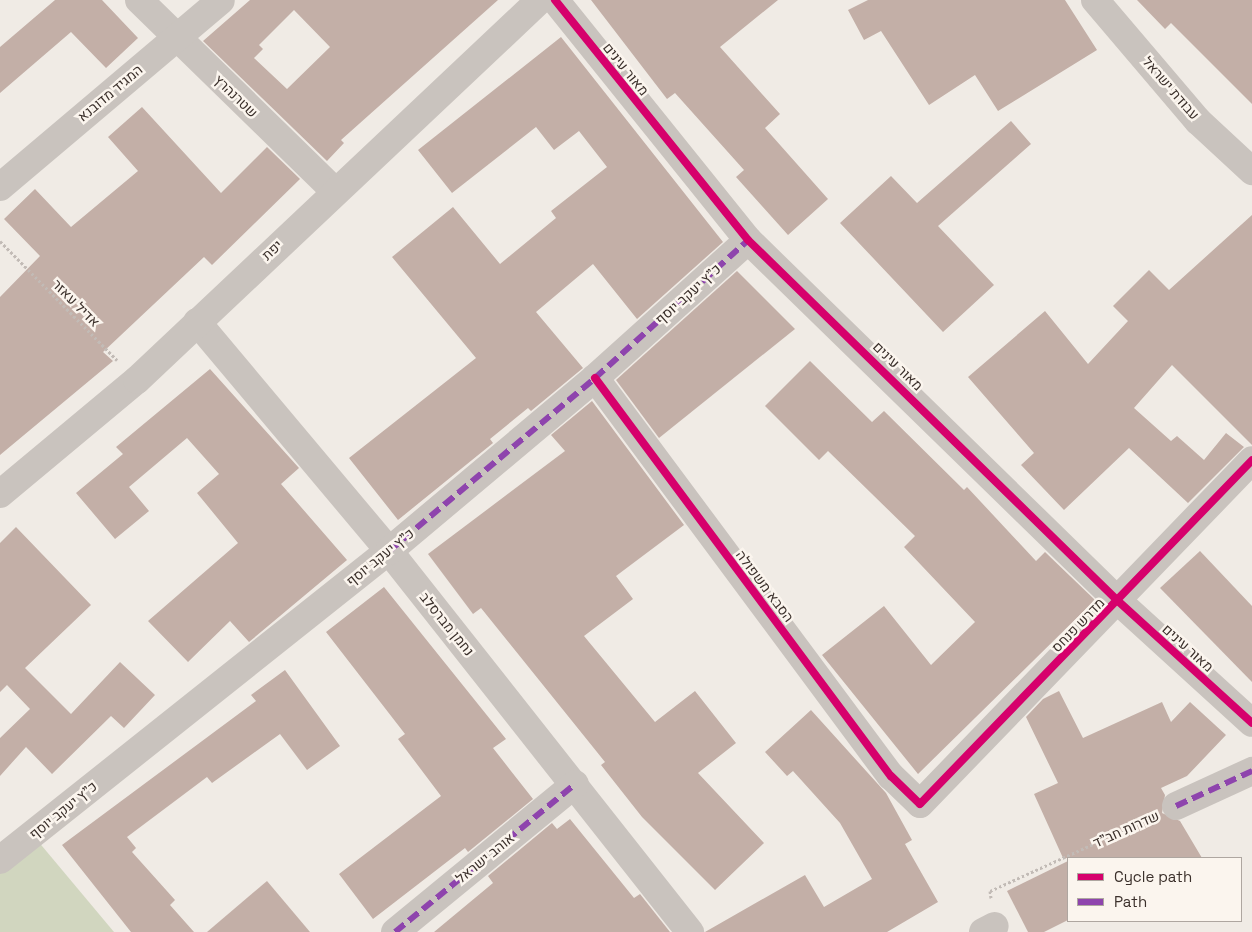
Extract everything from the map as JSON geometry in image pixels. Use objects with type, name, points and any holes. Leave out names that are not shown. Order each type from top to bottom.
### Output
[{"type":"street","name":"שטרנהרץ","points":[[139,0],[175,38],[334,190]]},
{"type":"street","name":"המגיד מדובנא","points":[[0,187],[221,0]]},
{"type":"street","name":"יפת","points":[[4,483],[137,380],[334,190],[540,0]]},
{"type":"street","name":"מאור עינים","points":[[555,0],[748,240],[1118,602],[1252,723]]},
{"type":"street","name":"עבודת ישראל","points":[[1095,0],[1198,121],[1252,171]]},
{"type":"street","name":"כ\"ץ יעקב יוסף","points":[[0,860],[389,551],[595,378],[748,240]]},
{"type":"street","name":"נחמן מברסלב","points":[[197,322],[389,551],[575,784],[690,932]]},
{"type":"street","name":"הסבא משפולה","points":[[595,378],[891,776],[920,804]]},
{"type":"street","name":"מדרש פנחס","points":[[920,804],[1118,602],[1252,460]]},
{"type":"street","name":"שדרות חב\"ד","points":[[1176,806],[1252,771]]},
{"type":"street","name":"אוהב ישראל","points":[[395,932],[575,784]]},
{"type":"green space","points":[[37,840],[114,932],[0,932],[0,871]]},
{"type":"building","points":[[55,0],[102,0],[138,38],[106,68],[71,32],[0,93],[0,47]]},
{"type":"building","points":[[250,0],[498,0],[341,140],[344,143],[327,161],[203,41]],"holes":[[[294,10],[330,47],[287,89],[254,58],[263,49],[259,45]]]},
{"type":"building","points":[[591,0],[778,0],[720,47],[780,114],[765,128],[828,199],[788,235],[736,177],[744,170],[675,93],[667,99]]},
{"type":"building","points":[[868,0],[1065,0],[1097,50],[998,111],[975,75],[929,105],[881,31],[864,40],[848,10]]},
{"type":"building","points":[[1137,0],[1252,0],[1252,104],[1171,23],[1165,29]]},
{"type":"building","points":[[561,37],[723,242],[637,319],[593,264],[536,312],[583,368],[531,411],[528,408],[490,439],[493,443],[398,520],[349,458],[476,358],[392,257],[453,207],[500,264],[556,218],[551,211],[607,167],[579,131],[554,150],[536,127],[452,193],[418,150]]},
{"type":"building","points":[[142,107],[221,193],[267,147],[300,179],[212,265],[204,257],[103,352],[113,361],[0,455],[0,297],[40,256],[4,219],[35,189],[71,227],[138,171],[108,137]]},
{"type":"building","points":[[1011,121],[1031,144],[938,226],[994,285],[943,332],[840,223],[891,176],[917,203]]},
{"type":"building","points":[[1252,215],[1252,445],[1172,365],[1134,408],[1171,441],[1177,436],[1204,460],[1226,433],[1244,447],[1188,503],[1129,448],[1064,510],[1021,465],[1034,453],[968,377],[1045,311],[1088,364],[1128,321],[1113,306],[1149,270],[1169,290]]},
{"type":"building","points":[[737,271],[795,329],[659,438],[616,380]]},
{"type":"building","points":[[810,361],[872,422],[884,411],[964,490],[967,487],[1036,561],[1045,552],[1095,600],[918,774],[822,655],[884,606],[931,665],[975,622],[904,547],[915,536],[828,451],[819,460],[765,406]]},
{"type":"building","points":[[210,369],[299,468],[281,484],[347,560],[249,642],[230,621],[188,662],[148,621],[238,543],[197,493],[219,474],[187,438],[129,487],[149,511],[115,539],[76,493],[123,454],[116,447]]},
{"type":"building","points":[[592,401],[684,525],[616,576],[633,599],[584,636],[655,722],[695,691],[736,743],[698,773],[764,843],[715,890],[642,817],[601,765],[605,762],[481,608],[473,614],[428,554],[565,451],[551,435]]},
{"type":"building","points":[[16,527],[91,605],[25,668],[71,714],[120,662],[155,695],[124,728],[111,716],[52,774],[26,747],[0,776],[0,738],[30,709],[7,685],[0,692],[0,543]]},
{"type":"building","points":[[1200,551],[1252,606],[1252,682],[1160,588]]},
{"type":"building","points":[[384,587],[506,739],[493,748],[533,799],[468,852],[465,848],[373,919],[339,874],[441,796],[398,739],[405,734],[326,632]]},
{"type":"building","points":[[285,670],[340,746],[307,770],[280,734],[212,783],[207,777],[127,837],[136,848],[132,852],[175,900],[170,905],[194,932],[131,932],[62,845],[256,701],[251,695]]},
{"type":"building","points":[[1059,691],[1083,738],[1162,702],[1171,722],[1190,702],[1226,735],[1187,776],[1161,788],[1165,795],[1162,813],[1180,821],[1201,857],[1063,858],[1034,794],[1058,783],[1026,717],[1043,699]]},
{"type":"building","points":[[811,710],[886,793],[912,840],[905,844],[938,902],[887,932],[705,932],[805,875],[824,907],[872,879],[840,823],[793,771],[787,776],[765,752]]},
{"type":"building","points":[[570,819],[634,898],[640,894],[670,932],[434,932],[493,883],[488,876],[552,823],[557,829]]},
{"type":"building","points":[[1067,861],[1067,920],[1044,932],[1028,932],[1007,891]]},
{"type":"building","points":[[267,881],[310,932],[207,932]]},
{"type":"marked path","points":[[389,551],[595,378],[748,240]]},
{"type":"marked path","points":[[1176,806],[1252,771]]},
{"type":"marked path","points":[[395,932],[575,784]]},
{"type":"cycle path","points":[[555,0],[748,240],[1118,601],[1252,723]]},
{"type":"cycle path","points":[[595,378],[891,776],[920,804],[1252,460]]}]
